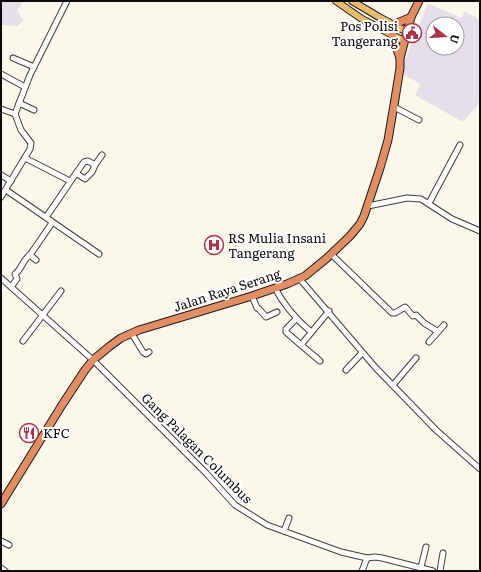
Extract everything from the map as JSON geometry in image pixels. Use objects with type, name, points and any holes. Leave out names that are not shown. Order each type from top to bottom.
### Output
[{"type":"highway","name":"Jalan Raya Serang","points":[[94,362],[121,338],[166,322],[252,296],[305,276],[332,254],[360,224],[368,206],[384,152],[394,107],[400,68],[400,58],[411,17],[419,1]]},
{"type":"highway","points":[[393,25],[411,17]]},
{"type":"highway","points":[[392,35],[400,58]]},
{"type":"highway","points":[[2,501],[73,388],[94,362]]},
{"type":"main road","points":[[336,1],[354,14],[404,41]]},
{"type":"main road","points":[[352,1],[407,32]]},
{"type":"street","points":[[1,197],[30,149],[30,143],[21,130],[15,114],[34,67],[67,1]]},
{"type":"street","points":[[13,58],[34,67]]},
{"type":"street","points":[[1,74],[25,87]]},
{"type":"street","points":[[19,103],[34,110]]},
{"type":"street","points":[[394,107],[419,120]]},
{"type":"street","points":[[1,109],[15,114]]},
{"type":"street","points":[[429,204],[460,145]]},
{"type":"street","points":[[76,173],[85,179],[92,172],[102,156]]},
{"type":"street","points":[[25,158],[70,181]]},
{"type":"street","points":[[46,217],[86,160],[95,165]]},
{"type":"street","points":[[1,175],[11,182]]},
{"type":"street","points":[[6,190],[99,254]]},
{"type":"street","points":[[368,206],[407,198],[421,199],[452,219],[480,231]]},
{"type":"street","points":[[11,287],[17,279],[15,274],[19,271],[26,258],[30,255],[52,223]]},
{"type":"street","points":[[332,254],[392,312],[395,313],[405,307],[413,316],[417,315],[424,323],[437,331]]},
{"type":"street","points":[[30,255],[36,260]]},
{"type":"street","name":"Gang Palagan Columbus","points":[[1,278],[94,362],[206,473],[235,505],[267,525],[341,552],[367,558],[375,557],[433,571]]},
{"type":"street","points":[[299,278],[329,311],[342,330],[362,353],[436,430],[480,468]]},
{"type":"street","points":[[275,288],[296,319],[311,332]]},
{"type":"street","points":[[24,341],[61,291]]},
{"type":"street","points":[[252,296],[257,308],[266,317],[277,312]]},
{"type":"street","points":[[301,345],[329,311]]},
{"type":"street","points":[[296,319],[286,329],[286,332],[320,361]]},
{"type":"street","points":[[429,342],[437,331],[444,325]]},
{"type":"street","points":[[132,334],[144,353],[146,354],[149,352]]},
{"type":"street","points":[[346,370],[362,353]]},
{"type":"street","points":[[393,385],[416,358]]},
{"type":"street","points":[[284,531],[289,518]]},
{"type":"street","points":[[1,541],[9,545]]},
{"type":"street","points":[[421,567],[426,547]]},
{"type":"street","points":[[440,571],[443,553]]},
{"type":"street","points":[[362,571],[367,558]]},
{"type":"street","points":[[1,568],[5,571]]},
{"type":"shaded area","points":[[1,1],[24,1],[17,10],[23,20],[18,26],[1,25]]},
{"type":"shaded area","points":[[428,3],[457,16],[425,16],[425,56],[465,56],[465,16],[462,16],[465,11],[480,20],[480,102],[463,122],[415,95],[421,84],[400,73]]},
{"type":"place","name":"Pos Polisi Tangerang","points":[[412,33]]},
{"type":"place","name":"RS Mulia Insani Tangerang","points":[[214,245]]},
{"type":"place","name":"KFC","points":[[29,433]]}]
